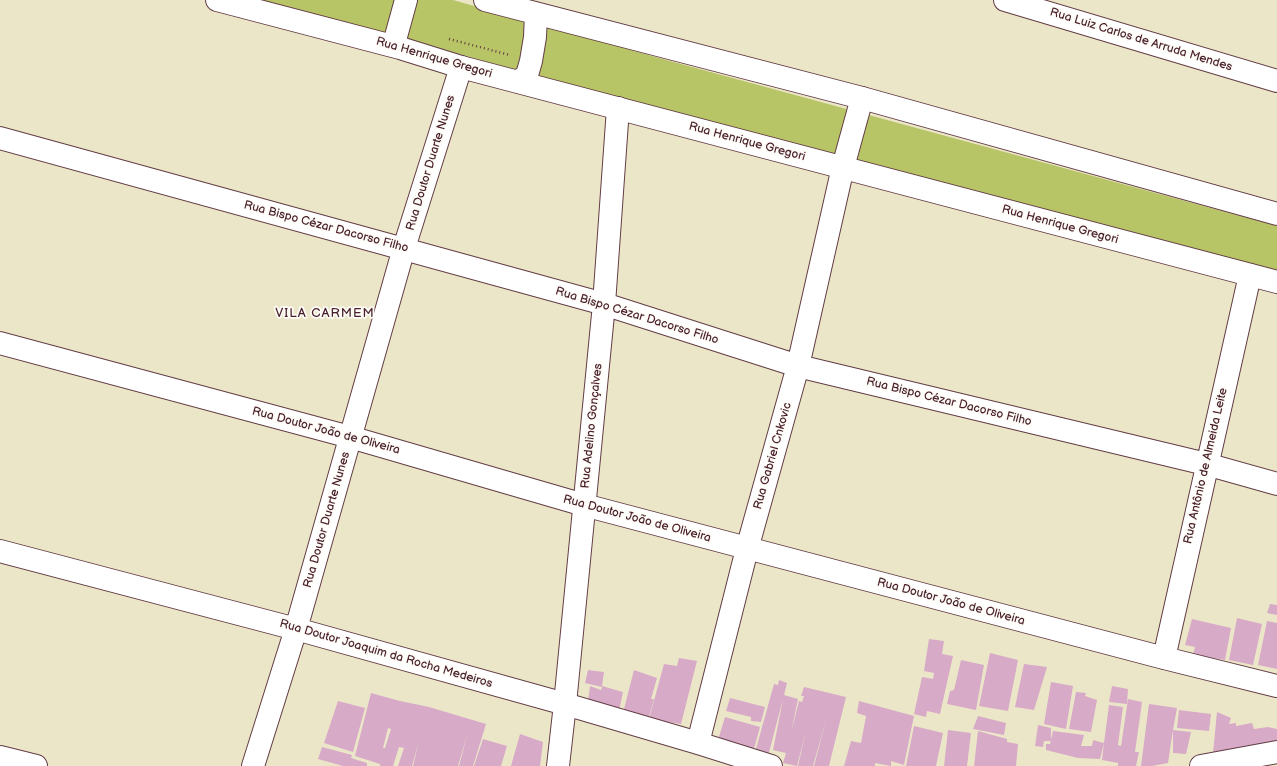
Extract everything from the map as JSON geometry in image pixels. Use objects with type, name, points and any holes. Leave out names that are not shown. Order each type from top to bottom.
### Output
[{"type":"street","name":"Rua Henrique Gregori","points":[[217,0],[400,48],[461,67],[1277,282]]},
{"type":"street","points":[[400,48],[395,40],[406,0]]},
{"type":"street","points":[[485,0],[862,98],[1277,214]]},
{"type":"street","name":"Rua Luiz Carlos de Arruda Mendes","points":[[1005,0],[1058,7],[1277,81]]},
{"type":"street","points":[[518,82],[527,75],[531,61],[535,37],[536,14]]},
{"type":"street","name":"Rua Doutor Duarte Nunes","points":[[254,766],[296,629],[404,248],[461,67]]},
{"type":"street","name":"Rua Gabriel Cnkovic","points":[[698,743],[747,549],[798,366],[843,168],[862,98]]},
{"type":"street","name":"Rua Adelino Gonçalves","points":[[558,766],[604,304],[618,108]]},
{"type":"street","name":"Rua Bispo Cézar Dacorso Filho","points":[[0,138],[604,304],[798,366],[1206,464],[1277,484]]},
{"type":"street","name":"Rua Antônio de Almeida Leite","points":[[1164,658],[1206,464],[1250,274]]},
{"type":"street","name":"Rua Doutor João de Oliveira","points":[[0,343],[350,437],[584,505],[747,549],[1277,686]]},
{"type":"street","name":"Rua Doutor Joaquim da Rocha Medeiros","points":[[0,551],[296,629],[565,704],[771,766]]},
{"type":"street","points":[[1201,766],[1277,752]]},
{"type":"street","points":[[0,757],[36,766]]},
{"type":"green space","points":[[260,0],[453,0],[659,58],[1277,226],[1277,277]]},
{"type":"building","points":[[1270,604],[1277,605],[1277,615],[1267,613]]},
{"type":"building","points":[[1237,618],[1262,624],[1253,665],[1229,660]]},
{"type":"building","points":[[1192,619],[1231,628],[1225,660],[1193,655],[1195,647],[1185,645]]},
{"type":"building","points":[[1267,621],[1277,623],[1277,669],[1258,665]]},
{"type":"building","points":[[929,639],[944,641],[942,654],[953,656],[940,714],[927,711],[926,717],[914,714],[922,677],[933,679],[934,673],[924,671]]},
{"type":"building","points":[[990,653],[1018,660],[1008,711],[979,706]]},
{"type":"building","points":[[679,658],[697,661],[681,724],[649,719],[664,664],[677,666]]},
{"type":"building","points":[[961,660],[984,665],[976,710],[947,704],[950,691],[954,690]]},
{"type":"building","points":[[1024,664],[1047,667],[1034,710],[1015,707]]},
{"type":"building","points":[[588,670],[604,672],[602,686],[623,692],[618,716],[587,708],[590,686],[601,690],[602,687],[585,683]]},
{"type":"building","points":[[634,670],[657,678],[651,699],[654,699],[649,717],[624,709]]},
{"type":"building","points":[[779,680],[787,683],[784,695],[798,699],[791,733],[799,701],[802,702],[804,696],[801,696],[804,687],[846,697],[829,766],[814,766],[827,716],[813,766],[798,766],[806,731],[797,766],[783,763],[786,753],[773,750],[783,699],[767,760],[754,756],[774,684],[778,685]]},
{"type":"building","points":[[1051,682],[1073,686],[1066,729],[1044,724]]},
{"type":"building","points":[[1112,686],[1128,689],[1127,704],[1109,702]]},
{"type":"building","points":[[1076,692],[1086,693],[1085,696],[1097,700],[1091,732],[1069,729]]},
{"type":"building","points":[[371,693],[429,707],[486,724],[473,766],[459,766],[468,732],[458,766],[413,766],[419,741],[412,766],[398,766],[404,748],[399,747],[393,766],[380,766],[380,764],[355,756]],"holes":[[[388,728],[391,729],[385,748],[383,748]]]},
{"type":"building","points":[[730,698],[765,707],[761,722],[751,721],[751,717],[726,711]]},
{"type":"building","points":[[1128,699],[1142,702],[1135,752],[1139,752],[1136,766],[1118,766],[1118,763],[1102,760],[1109,705],[1123,707],[1118,745],[1121,746]]},
{"type":"building","points":[[338,701],[365,708],[353,752],[324,743]]},
{"type":"building","points":[[859,701],[914,716],[904,765],[891,761],[891,766],[875,763],[875,766],[844,766],[851,741],[861,743],[866,716],[857,713]]},
{"type":"building","points":[[1149,704],[1177,708],[1168,763],[1152,766],[1141,766]]},
{"type":"building","points":[[1179,710],[1211,714],[1209,731],[1177,728]]},
{"type":"building","points":[[1217,712],[1231,718],[1229,724],[1236,723],[1236,726],[1252,723],[1254,729],[1268,727],[1277,729],[1277,744],[1213,753]]},
{"type":"building","points":[[978,716],[1006,723],[1004,735],[973,729]]},
{"type":"building","points":[[725,717],[760,727],[752,756],[718,740]]},
{"type":"building","points":[[1038,725],[1051,728],[1051,741],[1044,741],[1043,747],[1035,746]]},
{"type":"building","points":[[914,726],[943,733],[936,766],[906,766]]},
{"type":"building","points":[[948,730],[971,733],[967,766],[944,766]]},
{"type":"building","points":[[1173,730],[1191,732],[1186,754],[1173,753]]},
{"type":"building","points":[[978,731],[1007,739],[1007,742],[1018,744],[1016,766],[974,766]]},
{"type":"building","points":[[1053,731],[1084,735],[1081,746],[1092,746],[1093,740],[1104,743],[1100,759],[1078,758],[1046,750],[1046,744],[1050,744]]},
{"type":"building","points":[[520,734],[543,742],[540,766],[511,766]]},
{"type":"building","points":[[483,739],[507,746],[501,766],[474,766]]},
{"type":"building","points":[[322,747],[352,755],[351,758],[367,763],[367,766],[343,766],[318,759]]},
{"type":"district","name":"VILA CARMEM","points":[[325,314]]}]
